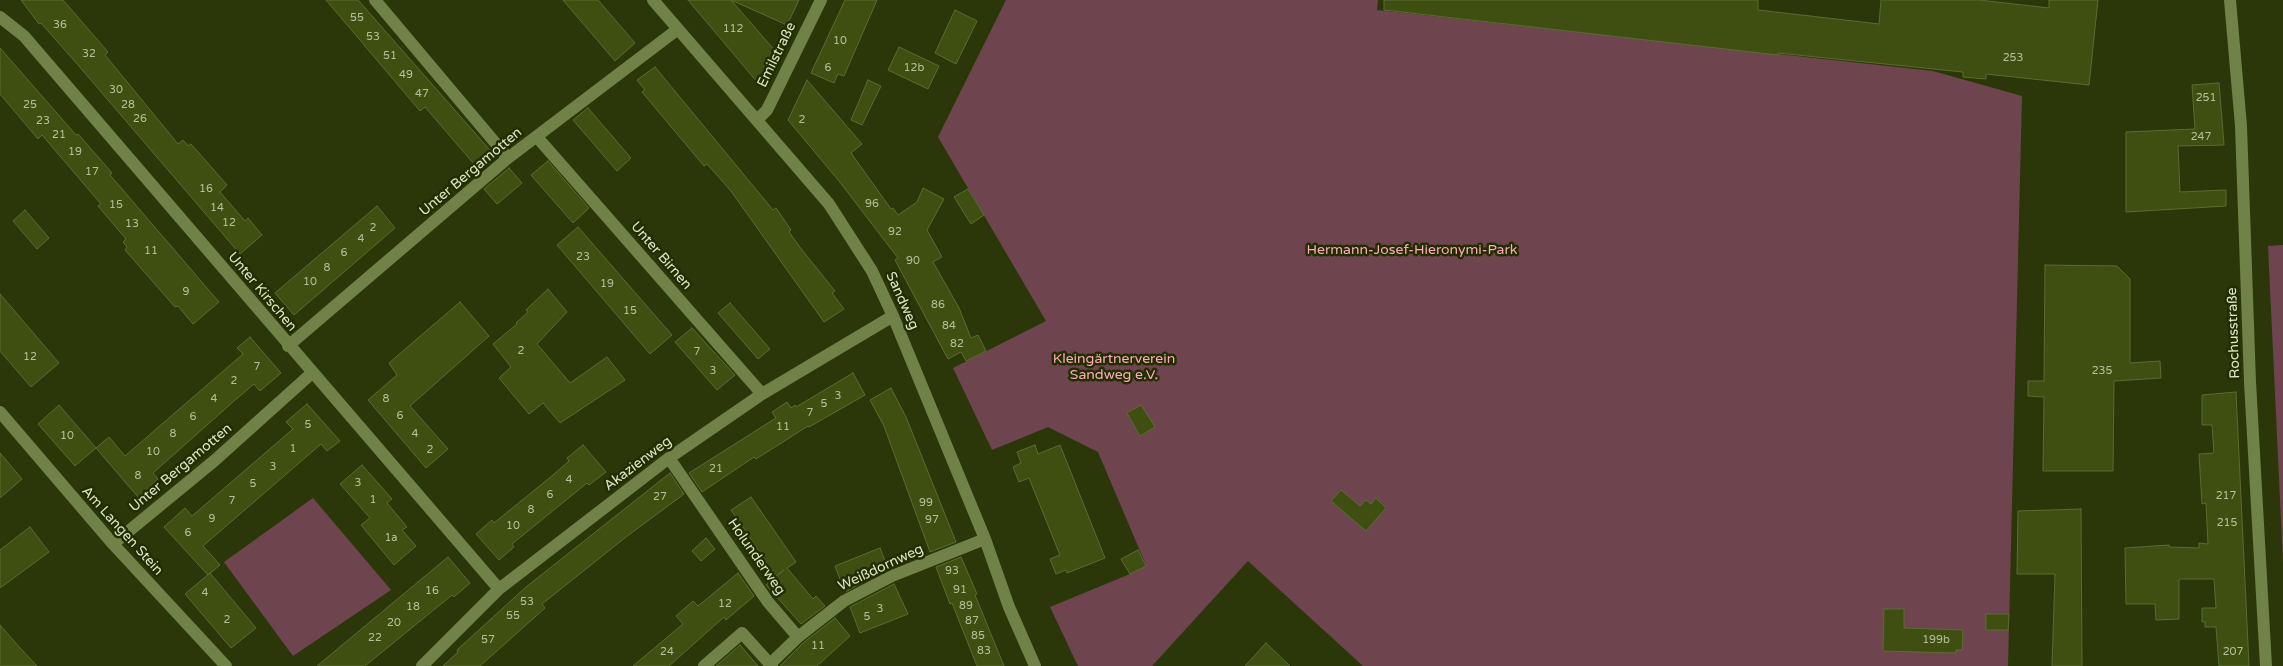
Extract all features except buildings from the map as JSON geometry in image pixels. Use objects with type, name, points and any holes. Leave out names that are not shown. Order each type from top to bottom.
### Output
[{"type":"street","points":[[375,0],[508,158]]},
{"type":"street","name":"Sandweg","points":[[654,0],[829,204],[872,271],[893,316],[985,539],[1008,608],[1035,666]]},
{"type":"street","name":"Emilstraße","points":[[757,120],[768,110],[821,0]]},
{"type":"street","name":"Rochusstraße","points":[[2230,0],[2241,126],[2250,382],[2266,666]]},
{"type":"street","name":"Unter Kirschen","points":[[0,17],[24,36],[499,590]]},
{"type":"street","name":"Unter Bergamotten","points":[[288,346],[508,158],[678,29]]},
{"type":"street","name":"Unter Birnen","points":[[537,137],[762,394]]},
{"type":"street","name":"Akazienweg","points":[[422,666],[499,590],[669,458],[762,394],[893,316]]},
{"type":"street","name":"Unter Bergamotten","points":[[112,544],[214,461],[312,373]]},
{"type":"street","name":"Am Langen Stein","points":[[0,412],[112,544],[226,666]]},
{"type":"street","name":"Holunderweg","points":[[669,458],[768,602],[798,638]]},
{"type":"street","name":"Weißdornweg","points":[[798,638],[844,601],[892,576],[985,539]]},
{"type":"street","points":[[704,666],[742,633],[771,665],[798,638]]},
{"type":"green space","name":"Hermann-Josef-Hieronymi-Park","points":[[1006,0],[1378,0],[1377,10],[1933,71],[2022,96],[2008,666],[1363,666],[1248,561],[1152,666],[1078,666],[1050,607],[1130,574],[1146,565],[1098,452],[1048,427],[992,450],[953,368],[1046,321],[938,137]]},
{"type":"green space","points":[[2283,245],[2283,562],[2268,246]]},
{"type":"green space","points":[[313,498],[391,590],[293,656],[224,562]]},
{"type":"park label","name":"Kleingärtnerverein Sandweg e.V.","points":[[1114,368]]}]
